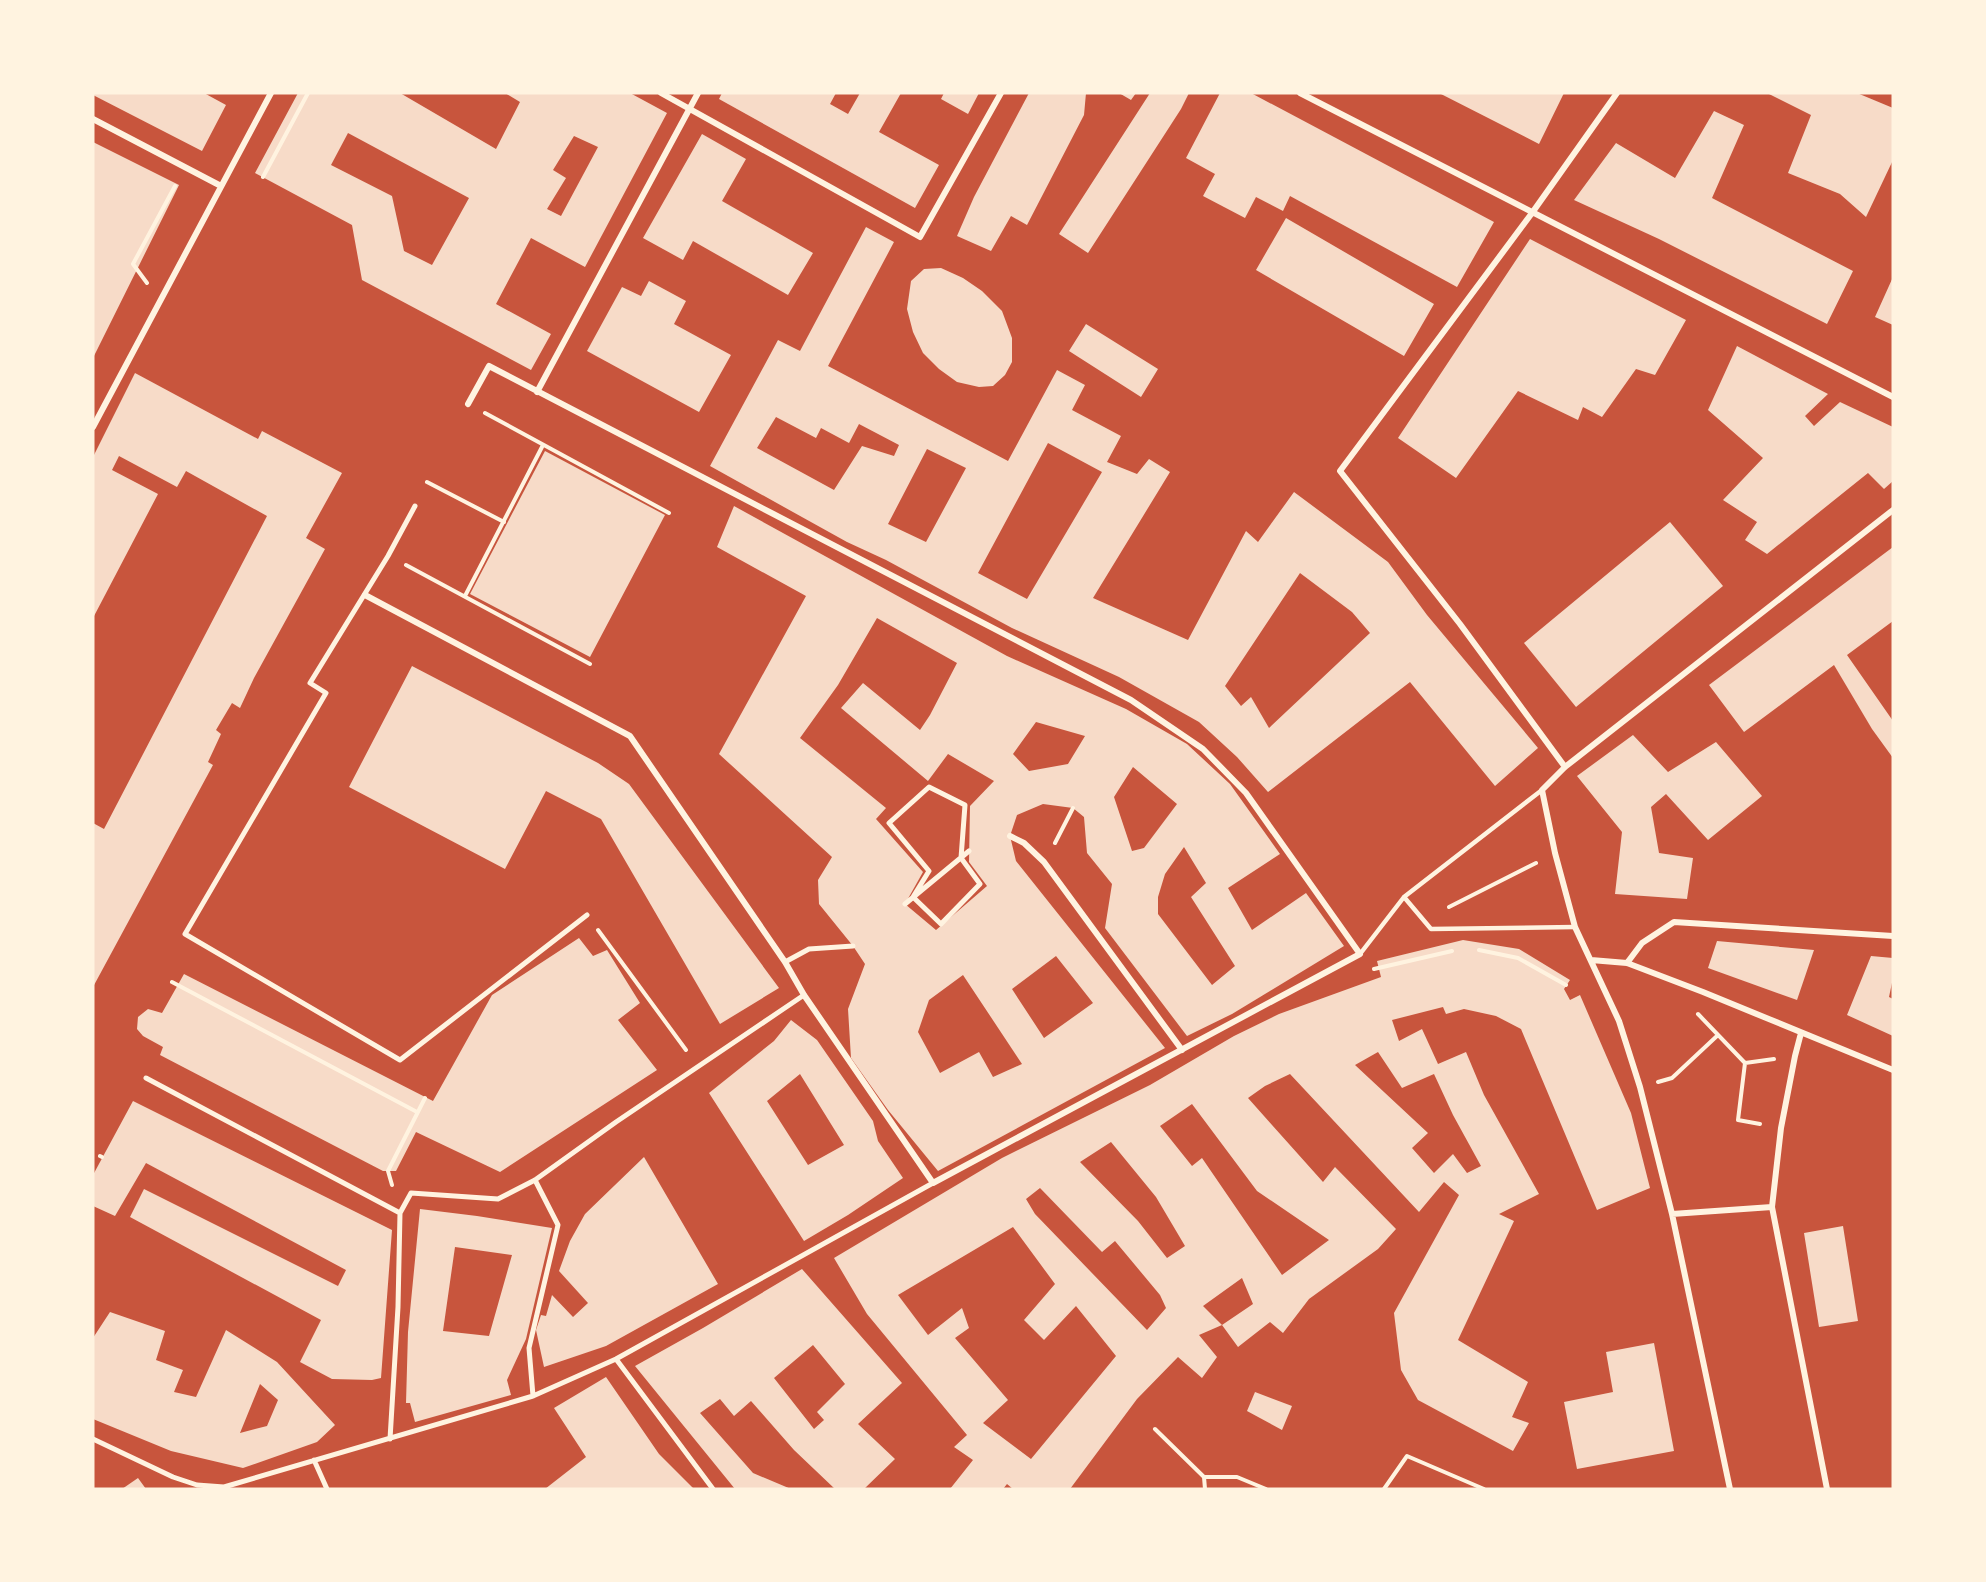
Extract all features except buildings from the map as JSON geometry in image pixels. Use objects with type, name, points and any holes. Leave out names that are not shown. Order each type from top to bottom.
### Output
[{"type":"street","points":[[93,427],[272,93]]},
{"type":"street","points":[[661,93],[920,237],[1000,93]]},
{"type":"street","points":[[537,392],[698,93]]},
{"type":"street","points":[[1300,93],[1893,397]]},
{"type":"street","points":[[1565,767],[1460,624],[1340,471],[1532,213],[1617,93]]},
{"type":"street","points":[[93,119],[221,186]]},
{"type":"street","points":[[93,1439],[173,1477],[197,1485],[224,1487],[534,1396],[616,1359],[933,1183],[1360,954],[1246,793],[1203,749],[1120,694],[489,366],[468,404]]},
{"type":"street","points":[[415,506],[365,595],[310,683],[326,693],[186,934],[400,1060],[587,915]]},
{"type":"street","points":[[1730,1489],[1672,1214],[1640,1087],[1619,1022],[1575,927],[1555,853],[1542,790],[1565,767],[1893,510]]},
{"type":"street","points":[[365,595],[630,735],[933,1183]]},
{"type":"street","points":[[929,787],[965,805],[961,858],[980,884],[940,924],[913,897],[929,871],[889,823],[929,787]]},
{"type":"street","points":[[1010,836],[1024,843],[1044,862],[1182,1050]]},
{"type":"street","points":[[905,903],[969,851]]},
{"type":"street","points":[[1627,963],[1642,943],[1674,922],[1893,936]]},
{"type":"street","points":[[785,962],[809,949],[853,946]]},
{"type":"street","points":[[1591,960],[1627,963],[1893,1070]]},
{"type":"street","points":[[390,1439],[398,1307],[400,1213],[411,1193],[498,1199],[535,1180],[697,1066],[804,995]]},
{"type":"street","points":[[1801,1034],[1781,1128],[1772,1207],[1827,1489]]},
{"type":"street","points":[[146,1078],[400,1213]]},
{"type":"street","points":[[534,1396],[529,1348],[558,1225],[535,1180]]},
{"type":"street","points":[[1672,1214],[1772,1207]]},
{"type":"street","points":[[616,1359],[713,1489]]},
{"type":"street","points":[[314,1460],[327,1489]]},
{"type":"lane","points":[[1360,954],[1404,897],[1542,790]]},
{"type":"lane","points":[[1404,897],[1431,929],[1575,927]]},
{"type":"path","points":[[263,177],[308,93]]},
{"type":"path","points":[[137,269],[133,264],[176,183]]},
{"type":"path","points":[[468,404],[669,513]]},
{"type":"path","points":[[465,596],[543,445]]},
{"type":"path","points":[[427,482],[504,522]]},
{"type":"path","points":[[388,555],[590,664]]},
{"type":"path","points":[[1044,862],[1073,808]]},
{"type":"path","points":[[1424,920],[1555,853]]},
{"type":"path","points":[[587,915],[697,1066]]},
{"type":"path","points":[[1379,969],[1455,950]]},
{"type":"path","points":[[1476,950],[1518,958],[1566,985]]},
{"type":"path","points":[[172,982],[418,1112]]},
{"type":"path","points":[[1703,992],[1696,1012],[1745,1063]]},
{"type":"path","points":[[1640,1087],[1672,1078],[1718,1035]]},
{"type":"path","points":[[1745,1063],[1795,1056]]},
{"type":"path","points":[[1745,1063],[1738,1120],[1781,1128]]},
{"type":"path","points":[[388,1171],[425,1098]]},
{"type":"path","points":[[1155,1429],[1204,1477],[1205,1489]]},
{"type":"path","points":[[1384,1489],[1407,1456],[1484,1489]]},
{"type":"path","points":[[1204,1477],[1237,1477],[1266,1489]]}]
